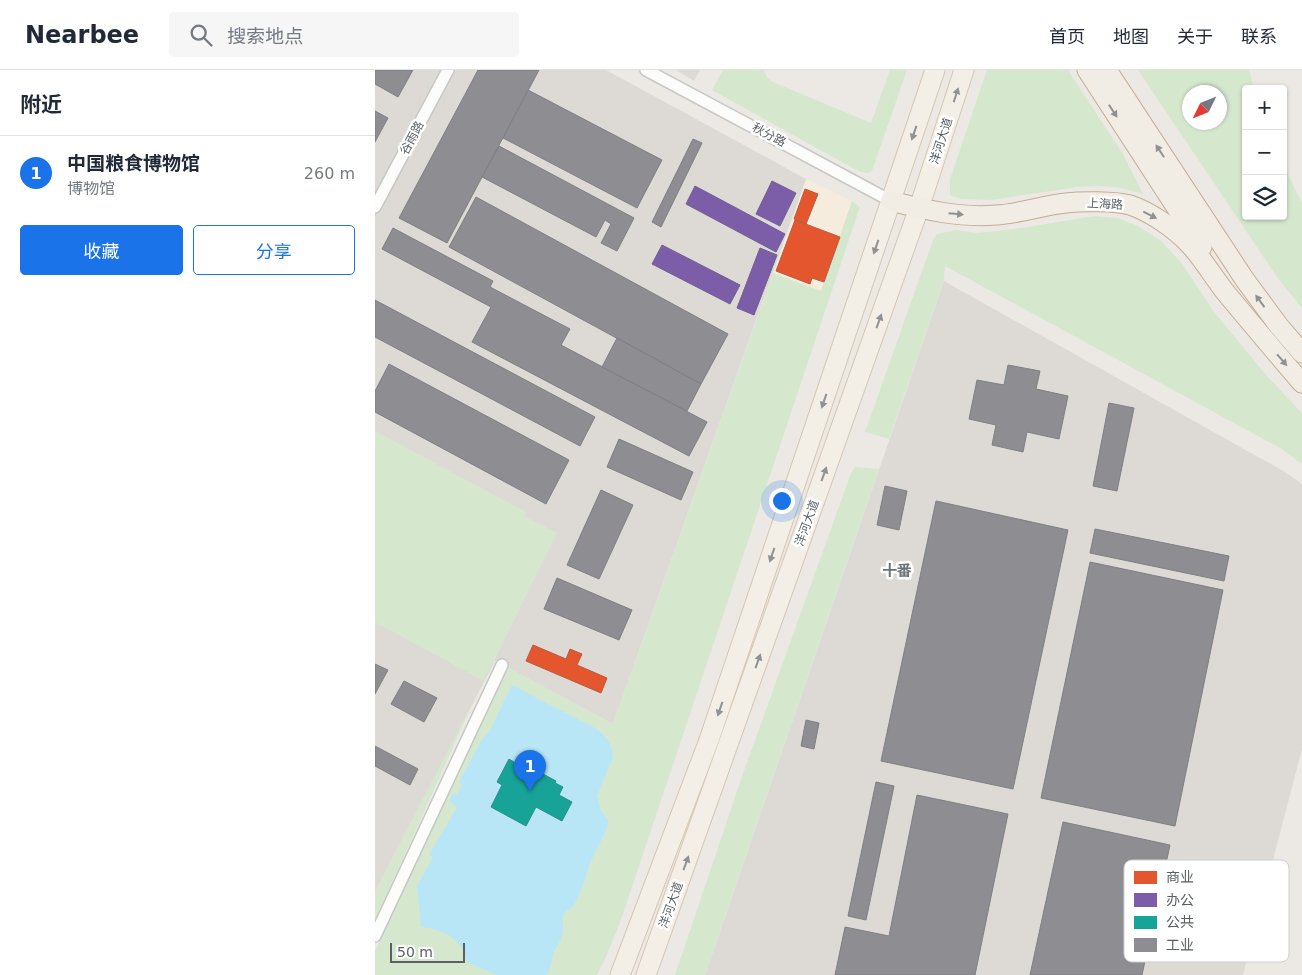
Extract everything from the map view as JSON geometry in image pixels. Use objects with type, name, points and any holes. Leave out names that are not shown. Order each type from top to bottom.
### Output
[{"type":"highway","name":"上海路","points":[[1087,70],[1263,338]]},
{"type":"highway","points":[[1107,70],[1245,280],[1279,326],[1302,353]]},
{"type":"highway","name":"上海路","points":[[891,200],[935,212],[995,216],[1067,202],[1109,202],[1130,205],[1154,216],[1190,245],[1263,338],[1302,383]]},
{"type":"main road","name":"洋河大道","points":[[621,975],[709,740],[935,70]]},
{"type":"main road","name":"洋河大道","points":[[646,975],[919,208],[964,70]]},
{"type":"street","name":"谷雨路","points":[[375,207],[448,70]]},
{"type":"street","name":"秋分路","points":[[646,70],[891,200]]},
{"type":"street","points":[[375,936],[378,925],[502,665]]},
{"type":"shaded area","points":[[375,70],[606,70],[806,179],[613,724],[495,661],[375,892]]},
{"type":"shaded area","points":[[676,70],[700,70],[694,81]]},
{"type":"shaded area","points":[[806,179],[852,201],[821,291],[773,273]]},
{"type":"shaded area","points":[[944,281],[1285,472],[1302,484],[1302,749],[1273,860],[1124,860],[1124,962],[1246,962],[1243,975],[705,975]]},
{"type":"green space","points":[[723,70],[764,70],[767,77],[773,82],[871,123],[890,70],[907,70],[872,171],[867,173],[860,172],[712,90]]},
{"type":"green space","points":[[987,70],[1068,70],[1123,154],[1143,194],[1104,186],[1078,187],[992,200],[961,199],[950,195],[950,179]]},
{"type":"green space","points":[[1138,70],[1249,70],[1253,85],[1242,85],[1242,220],[1287,220],[1287,172],[1302,203],[1302,308],[1279,280]]},
{"type":"green space","points":[[852,201],[860,207],[621,920],[597,975],[375,975],[375,951],[505,666],[613,724],[773,273],[821,291]]},
{"type":"green space","points":[[1094,216],[1118,218],[1138,226],[1160,240],[1181,262],[1215,313],[1266,375],[1302,413],[1302,464],[1280,448],[945,266],[944,281],[889,439],[865,432],[933,240],[937,234],[957,230],[978,233]]},
{"type":"green space","points":[[375,431],[526,512],[524,516],[557,533],[484,681],[375,622]]},
{"type":"green space","points":[[855,467],[879,469],[705,975],[675,975],[740,782],[851,473]]},
{"type":"green space","points":[[475,698],[376,919],[375,920],[375,892]]},
{"type":"water","points":[[512,685],[595,728],[608,740],[613,757],[597,796],[601,811],[608,820],[608,824],[590,863],[576,901],[573,907],[563,915],[562,936],[554,952],[547,975],[497,975],[467,962],[460,945],[451,937],[433,929],[421,927],[417,886],[433,857],[429,855],[457,807],[449,801],[453,794],[457,795],[462,784],[459,782],[482,739],[489,732]]},
{"type":"building: 商业","points":[[805,189],[818,194],[806,224],[794,219]]},
{"type":"building: 商业","points":[[795,220],[840,237],[824,282],[812,278],[810,284],[776,271]]},
{"type":"building: 商业","points":[[533,645],[566,659],[570,649],[582,654],[577,665],[607,678],[601,693],[526,661]]},
{"type":"building: 办公","points":[[772,181],[796,193],[780,226],[756,214]]},
{"type":"building: 办公","points":[[695,186],[785,234],[776,252],[686,204]]},
{"type":"building: 办公","points":[[662,245],[740,285],[730,304],[652,264]]},
{"type":"building: 办公","points":[[760,248],[777,255],[754,315],[737,308]]},
{"type":"building: 公共","points":[[509,759],[519,765],[521,762],[556,781],[555,783],[563,787],[559,795],[572,802],[562,821],[536,807],[526,826],[491,807],[502,785],[497,782]]},
{"type":"building: 工业","points":[[375,70],[413,70],[398,97],[375,84]]},
{"type":"building: 工业","points":[[478,70],[539,70],[447,243],[399,218]]},
{"type":"building: 工业","points":[[528,90],[662,160],[637,208],[503,138]]},
{"type":"building: 工业","points":[[375,111],[388,118],[375,142]]},
{"type":"building: 工业","points":[[693,139],[702,143],[661,227],[652,222]]},
{"type":"building: 工业","points":[[499,146],[634,218],[617,251],[601,243],[611,224],[605,220],[596,237],[482,177]]},
{"type":"building: 工业","points":[[476,197],[728,334],[701,384],[449,247]]},
{"type":"building: 工业","points":[[393,228],[493,281],[490,287],[570,329],[561,345],[707,422],[689,456],[472,342],[491,307],[382,249]]},
{"type":"building: 工业","points":[[375,300],[595,417],[580,446],[375,337]]},
{"type":"building: 工业","points":[[617,338],[701,384],[687,411],[602,367]]},
{"type":"building: 工业","points":[[389,364],[569,460],[546,504],[375,412],[375,391]]},
{"type":"building: 工业","points":[[1008,365],[1040,371],[1036,389],[1068,396],[1059,439],[1027,432],[1023,452],[992,445],[996,425],[969,419],[977,380],[1004,385]]},
{"type":"building: 工业","points":[[1109,403],[1134,408],[1117,491],[1093,486]]},
{"type":"building: 工业","points":[[619,439],[693,472],[681,500],[607,467]]},
{"type":"building: 工业","points":[[885,486],[907,491],[899,530],[877,525]]},
{"type":"building: 工业","points":[[601,490],[633,505],[599,579],[567,565]]},
{"type":"building: 工业","points":[[936,501],[1068,530],[1013,789],[881,761]]},
{"type":"building: 工业","points":[[1095,529],[1229,556],[1224,581],[1090,553]]},
{"type":"building: 工业","points":[[1090,562],[1223,590],[1175,826],[1041,798]]},
{"type":"building: 工业","points":[[557,578],[632,610],[619,640],[544,609]]},
{"type":"building: 工业","points":[[375,664],[388,670],[375,694]]},
{"type":"building: 工业","points":[[404,681],[437,698],[424,722],[391,704]]},
{"type":"building: 工业","points":[[806,720],[819,723],[814,749],[801,746]]},
{"type":"building: 工业","points":[[375,746],[418,769],[410,785],[375,766]]},
{"type":"building: 工业","points":[[876,782],[894,786],[866,920],[848,916]]},
{"type":"building: 工业","points":[[917,795],[1008,814],[975,975],[835,975],[845,927],[889,936]]},
{"type":"building: 工业","points":[[1063,822],[1170,845],[1167,860],[1124,860],[1124,962],[1145,962],[1142,975],[1030,975]]},
{"type":"place","name":"中国粮食博物馆","points":[[530,791]]},
{"type":"district","name":"十番","points":[[897,571]]}]
